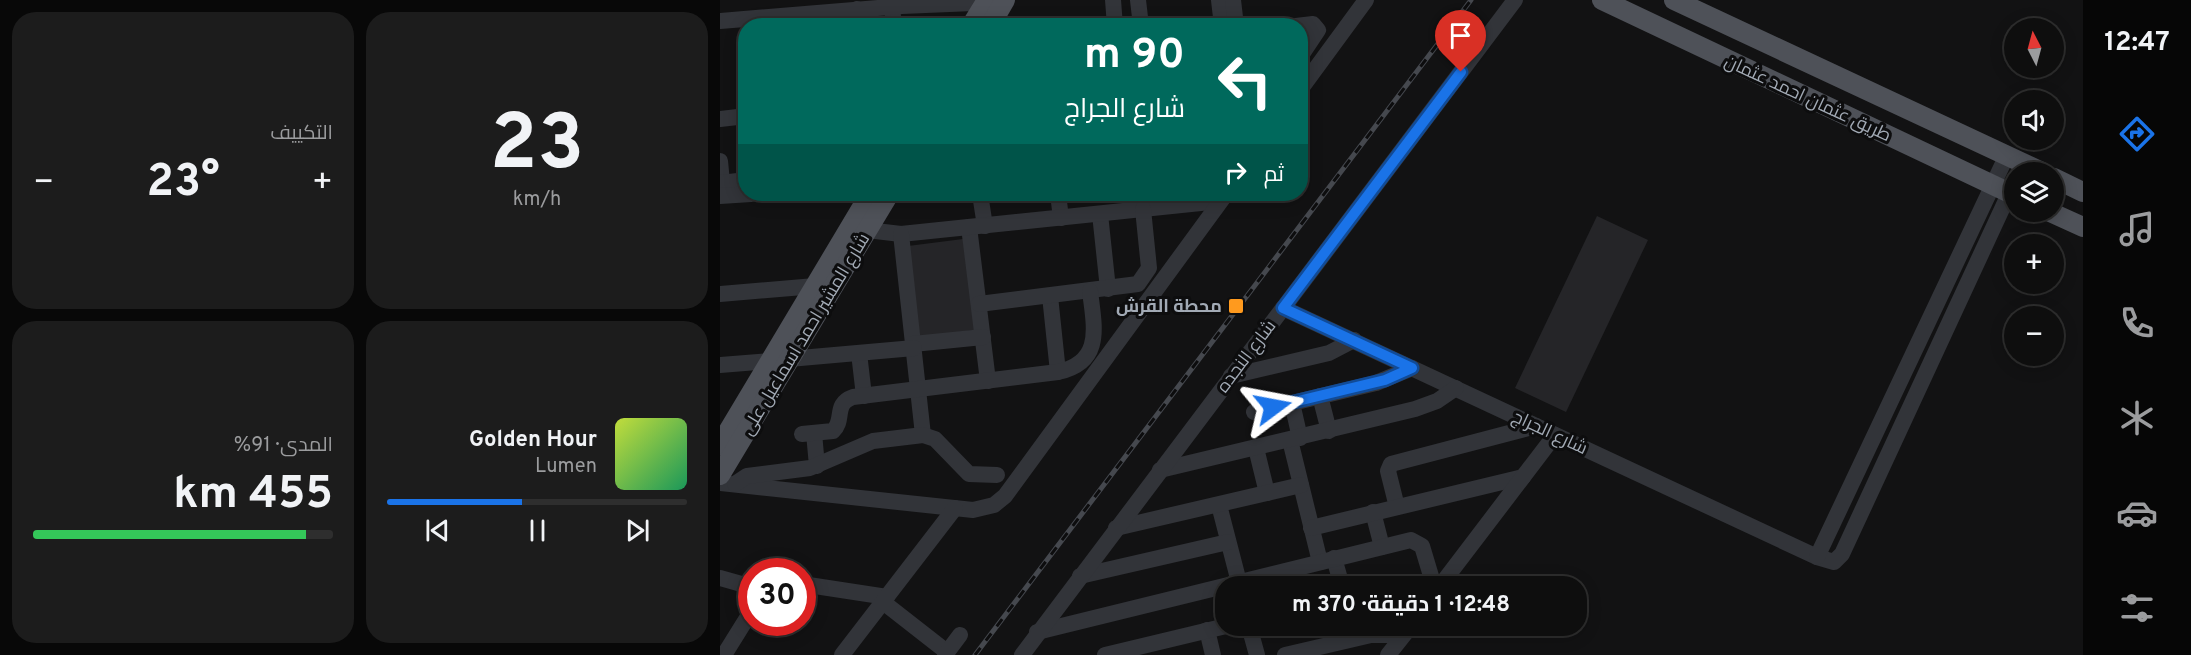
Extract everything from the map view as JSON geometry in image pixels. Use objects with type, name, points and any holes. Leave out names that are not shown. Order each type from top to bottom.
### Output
[{"type":"main road","name":"طريق عثمان احمد عثمان","points":[[1602,0],[2004,188]]},
{"type":"main road","name":"طريق عثمان احمد عثمان","points":[[1674,0],[2013,162]]},
{"type":"main road","points":[[979,18],[995,1]]},
{"type":"main road","points":[[992,18],[995,1]]},
{"type":"main road","points":[[2064,183],[2083,192]]},
{"type":"main road","name":"شارع المشير احمد اسماعيل على","points":[[725,481],[815,286],[866,201]]},
{"type":"main road","name":"شارع المشير احمد اسماعيل على","points":[[721,442],[780,360],[886,201]]},
{"type":"main road","points":[[2064,219],[2083,227]]},
{"type":"street","points":[[1113,0],[1114,18]]},
{"type":"street","points":[[1138,0],[1140,18]]},
{"type":"street","points":[[1219,0],[1222,18]]},
{"type":"street","points":[[1226,18],[1233,0]]},
{"type":"street","points":[[1308,79],[1366,0]]},
{"type":"street","name":"شارع النجده","points":[[1022,655],[1037,632],[1515,0]]},
{"type":"street","points":[[773,18],[805,7],[858,17],[898,4],[995,1]]},
{"type":"street","points":[[720,21],[738,21]]},
{"type":"street","points":[[1308,24],[1317,28],[1308,45]]},
{"type":"street","points":[[1308,57],[1320,63]]},
{"type":"street","points":[[720,118],[738,117]]},
{"type":"street","points":[[720,161],[721,187]]},
{"type":"street","points":[[721,187],[738,182]]},
{"type":"street","points":[[721,187],[738,191]]},
{"type":"street","points":[[2004,194],[1923,329],[1817,557],[1833,562],[1842,554],[1943,338],[2004,196]]},
{"type":"street","points":[[979,201],[977,227],[979,304],[988,381]]},
{"type":"street","points":[[1059,201],[1061,218]]},
{"type":"street","points":[[867,230],[901,234],[1100,214],[1196,201]]},
{"type":"street","points":[[725,481],[955,508],[987,508],[1005,496],[1220,201]]},
{"type":"street","points":[[979,304],[1132,286],[1147,275],[1149,262],[1143,209]]},
{"type":"street","points":[[1100,214],[1108,289]]},
{"type":"street","points":[[901,234],[923,435]]},
{"type":"street","points":[[720,294],[815,286]]},
{"type":"street","points":[[817,466],[808,433],[833,431],[837,427],[842,403],[849,398],[1058,372],[1080,363],[1094,343],[1090,291]]},
{"type":"street","points":[[1050,296],[1058,372]]},
{"type":"street","name":"شارع الجراج","points":[[1283,308],[1817,557]]},
{"type":"street","points":[[1923,329],[1943,338]]},
{"type":"street","points":[[720,365],[859,353],[983,337]]},
{"type":"street","points":[[1231,376],[1329,353],[1354,340]]},
{"type":"street","points":[[859,353],[864,396]]},
{"type":"street","points":[[1254,412],[1385,380],[1412,368]]},
{"type":"street","points":[[1160,470],[1426,406],[1456,388]]},
{"type":"street","points":[[1320,396],[1329,431]]},
{"type":"street","points":[[1292,403],[1301,485],[1311,528],[1336,576]]},
{"type":"street","points":[[1397,507],[1388,471],[1390,464],[1536,426]]},
{"type":"street","points":[[725,481],[795,472],[817,466],[873,441],[923,435],[935,439],[969,474],[997,475]]},
{"type":"street","points":[[1448,576],[1555,435]]},
{"type":"street","points":[[1257,448],[1267,493]]},
{"type":"street","points":[[1311,528],[1523,477]]},
{"type":"street","points":[[1116,528],[1301,485]]},
{"type":"street","points":[[1219,505],[1237,576]]},
{"type":"street","points":[[842,655],[955,508]]},
{"type":"street","points":[[1373,512],[1382,547]]},
{"type":"street","points":[[1268,576],[1412,540],[1420,543],[1431,576]]},
{"type":"street","points":[[1080,576],[1228,542]]},
{"type":"street","points":[[720,578],[738,583]]},
{"type":"street","points":[[816,587],[885,600],[946,654],[960,635]]},
{"type":"street","points":[[1037,632],[1215,590]]},
{"type":"street","points":[[1111,654],[1215,628]]},
{"type":"street","points":[[1207,630],[1213,655]]},
{"type":"street","points":[[724,655],[738,632]]},
{"type":"street","points":[[1252,636],[1257,655]]},
{"type":"street","points":[[1285,655],[1367,636]]},
{"type":"street","points":[[1388,655],[1402,636]]},
{"type":"building","points":[[1597,216],[1648,240],[1566,412],[1515,388]]},
{"type":"building","points":[[963,239],[975,330],[918,337],[908,246]]},
{"type":"railway","points":[[975,655],[1471,0]]},
{"type":"place","name":"محطة القرش","points":[[1236,306]]},
{"type":"route","points":[[1273,407],[1385,380],[1412,368],[1283,308],[1461,72]]}]
